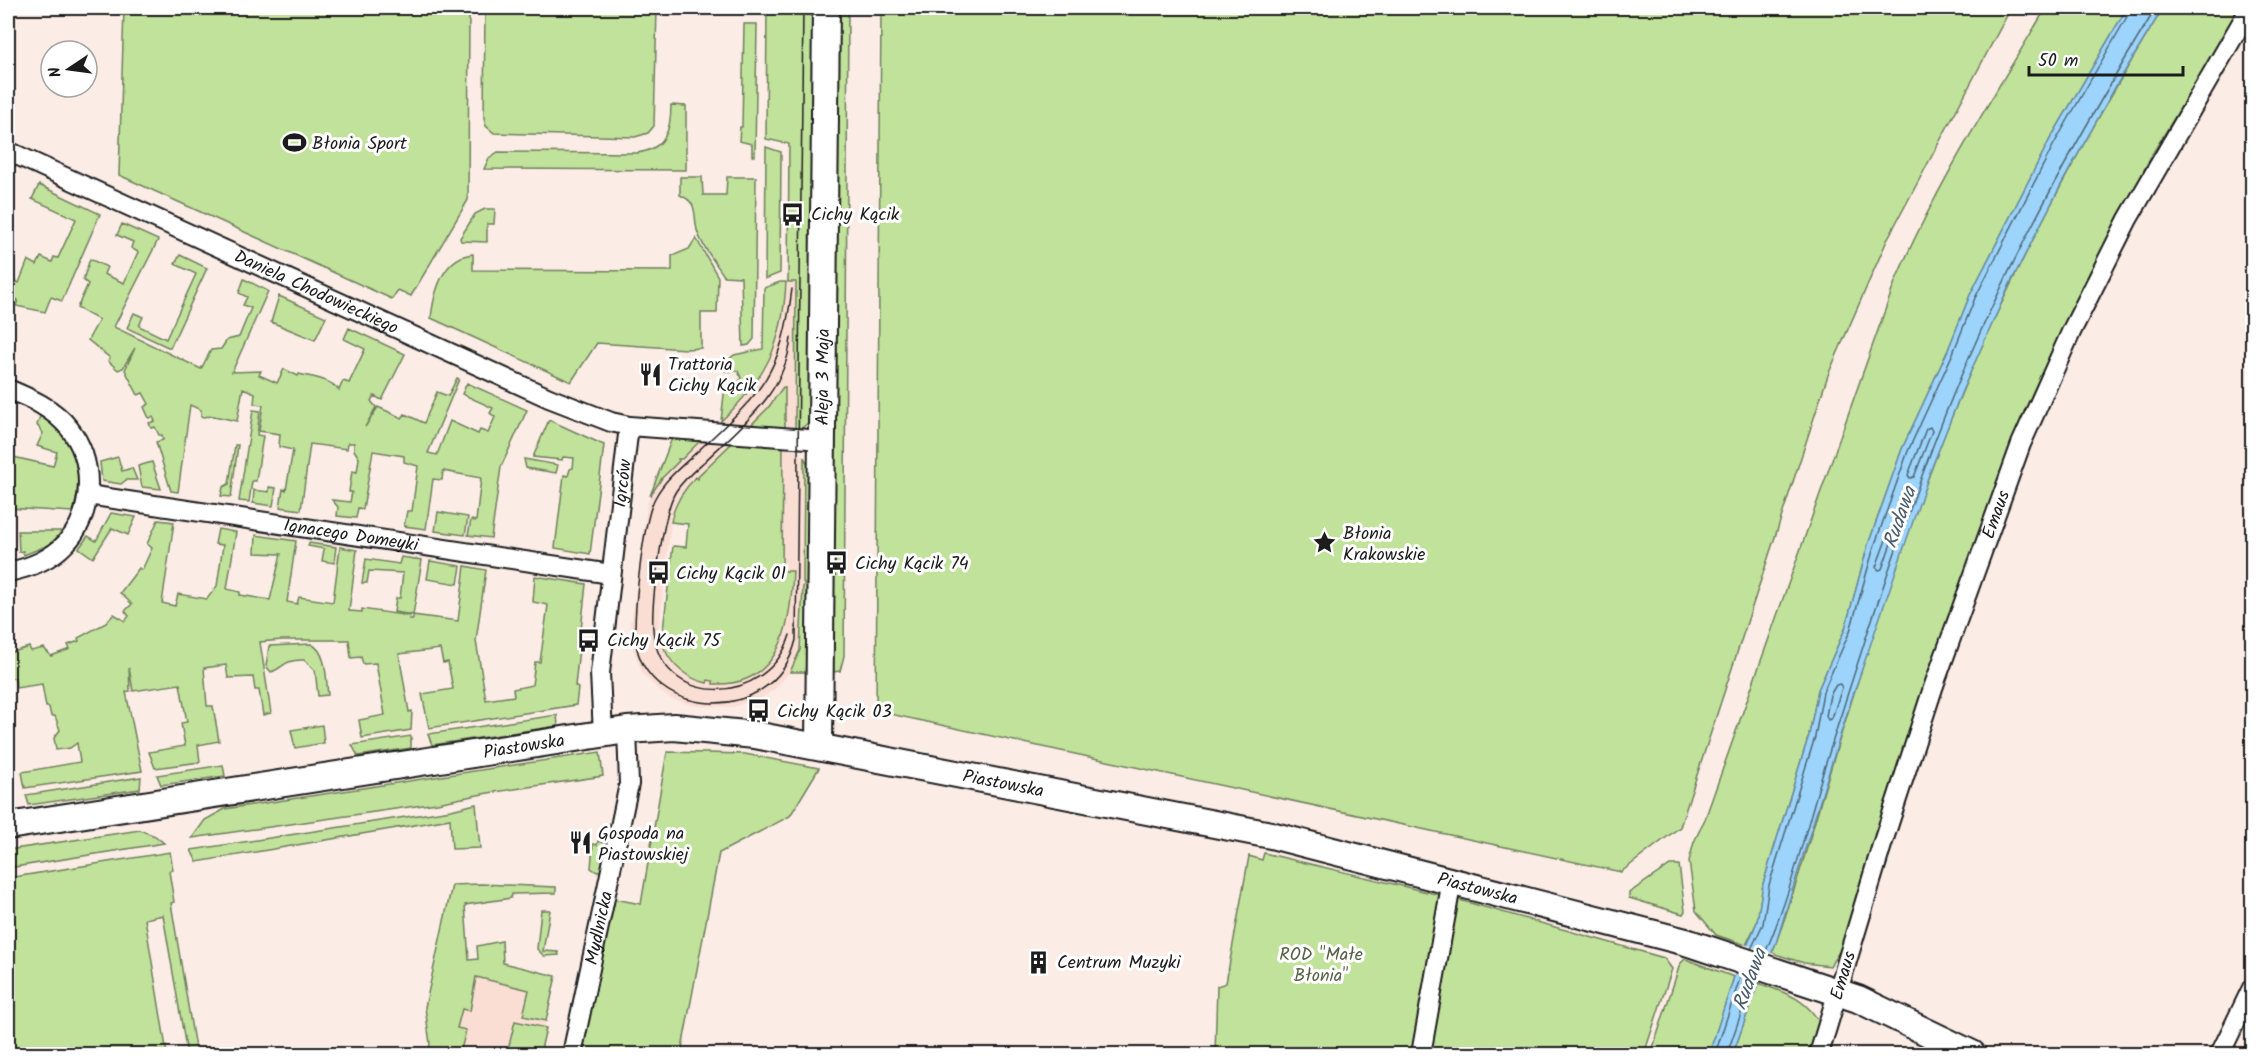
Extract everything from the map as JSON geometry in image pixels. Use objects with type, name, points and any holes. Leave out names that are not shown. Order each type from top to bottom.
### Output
[{"type":"street","name":"Aleja 3 Maja","points":[[819,746],[826,8]]},
{"type":"street","name":"Emaus","points":[[1819,1054],[1882,845],[1933,688],[2020,444],[2072,330],[2128,219],[2250,8]]},
{"type":"street","name":"Daniela Chodowieckiego","points":[[8,151],[549,398],[629,426]]},
{"type":"street","points":[[8,388],[44,406],[68,426],[83,453],[88,495],[81,525],[62,548],[38,564],[8,572]]},
{"type":"street","points":[[629,426],[822,440]]},
{"type":"street","name":"Igrców","points":[[615,732],[600,673],[629,426]]},
{"type":"street","name":"Ignacego Domeyki","points":[[88,495],[611,574]]},
{"type":"street","name":"Piastowska","points":[[8,826],[615,732],[656,727],[688,728],[819,746],[877,760],[1197,820],[1452,880],[1714,951],[1791,976],[1878,1008],[1972,1054]]},
{"type":"street","name":"Mydlnicka","points":[[572,1054],[629,784],[615,732]]},
{"type":"street","points":[[1421,1054],[1452,880]]},
{"type":"street","points":[[2220,1054],[2253,988]]},
{"type":"shaded area","points":[[789,9],[802,428],[785,428],[783,387],[768,408],[751,425],[721,422],[751,391],[765,371],[776,345],[785,301],[788,282]]},
{"type":"shaded area","points":[[701,440],[732,443],[699,474],[698,479],[689,484],[675,504],[659,630],[663,647],[675,666],[681,671],[713,681],[713,684],[729,683],[757,673],[766,666],[784,637],[792,591],[782,571],[783,447],[793,449],[804,457],[803,581],[805,586],[803,586],[800,650],[790,672],[775,689],[762,698],[733,707],[696,706],[671,699],[660,692],[643,675],[630,641],[630,621],[632,620],[647,504],[655,488],[679,462],[678,459],[682,459]]},
{"type":"shaded area","points":[[476,976],[532,989],[526,1016],[546,1021],[534,1054],[428,1054],[430,1044],[425,1007]]},
{"type":"green space","name":"Błonia Sport","points":[[124,8],[469,8],[468,200],[411,296],[398,290],[392,299],[119,175]]},
{"type":"green space","points":[[485,8],[657,8],[654,126],[648,133],[635,137],[494,133],[486,126],[484,118]]},
{"type":"green space","points":[[767,8],[814,10],[810,421],[802,428],[795,428],[796,282],[788,282],[789,144],[766,139]]},
{"type":"green space","name":"Błonia Krakowskie","points":[[881,8],[2011,8],[1888,238],[1828,375],[1680,827],[1621,872],[876,711]]},
{"type":"green space","points":[[2046,8],[2127,8],[2049,141],[1970,295],[1948,350],[1902,449],[1868,545],[1845,629],[1818,690],[1809,735],[1763,884],[1757,922],[1746,945],[1716,935],[1696,911],[1689,861],[1694,842],[1705,819],[1895,282],[1947,176]]},
{"type":"green space","points":[[2163,8],[2242,8],[2152,154],[2079,300],[1849,936],[1830,966],[1804,963],[1772,953],[1877,621],[1954,412],[2006,293],[2035,235],[2097,120]]},
{"type":"green space","points":[[839,11],[848,11],[844,656],[840,671],[833,672]]},
{"type":"green space","points":[[744,24],[757,24],[755,156],[752,156],[752,144],[739,141],[740,127],[742,127]]},
{"type":"green space","points":[[671,105],[686,106],[686,170],[484,169],[489,158],[498,152],[637,153],[647,151],[665,137],[670,123]]},
{"type":"green space","points":[[766,147],[781,152],[780,273],[765,279]]},
{"type":"green space","points":[[680,177],[702,177],[703,195],[726,195],[727,177],[756,177],[754,339],[749,345],[743,346],[741,277],[724,276],[705,248],[697,230],[693,205],[680,195]]},
{"type":"green space","points":[[39,185],[100,214],[62,301],[51,297],[45,312],[16,306],[18,300],[16,299],[13,304],[8,298],[8,277],[19,283],[28,260],[37,265],[41,257],[52,262],[54,257],[58,258],[76,219],[32,199]]},
{"type":"green space","points":[[485,209],[495,209],[494,224],[487,224],[487,242],[461,241],[460,238],[475,214]]},
{"type":"green space","points":[[122,224],[158,240],[114,327],[201,369],[211,350],[221,349],[227,340],[239,337],[251,308],[243,305],[247,297],[239,293],[244,279],[268,291],[232,372],[261,371],[259,375],[277,383],[284,369],[298,376],[299,374],[327,381],[339,390],[343,381],[349,383],[365,349],[344,339],[349,328],[405,354],[382,400],[374,396],[371,401],[376,407],[365,427],[378,407],[402,418],[405,414],[424,423],[437,392],[448,396],[457,378],[459,379],[428,453],[437,455],[450,421],[478,434],[480,430],[488,433],[495,417],[490,413],[493,408],[462,394],[467,383],[527,410],[501,467],[491,538],[468,535],[471,520],[476,521],[481,478],[443,471],[442,480],[433,479],[426,529],[404,526],[407,511],[412,511],[418,466],[404,462],[404,456],[373,451],[363,509],[358,508],[356,518],[337,516],[338,507],[332,500],[350,502],[352,471],[357,472],[359,458],[354,450],[354,443],[348,443],[347,449],[310,444],[301,510],[280,507],[283,489],[286,490],[293,450],[279,447],[280,434],[259,431],[263,405],[254,404],[255,393],[243,388],[237,421],[214,416],[201,417],[201,410],[190,405],[178,492],[171,491],[156,442],[163,440],[162,435],[159,435],[155,427],[151,428],[149,423],[155,421],[153,417],[149,418],[144,407],[149,404],[143,393],[138,395],[125,370],[135,348],[123,368],[118,370],[108,361],[110,358],[88,340],[99,320],[77,308],[88,284],[83,280],[90,259],[107,267],[104,274],[124,283],[138,252],[131,248],[133,242],[117,235]]},
{"type":"green space","points":[[696,238],[718,277],[717,313],[701,313],[701,348],[597,343],[571,382],[431,318],[442,277],[454,262],[463,257],[473,254],[473,270],[672,271],[672,256],[689,249]]},
{"type":"green space","points":[[180,255],[207,268],[170,348],[127,328],[134,313],[143,317],[139,326],[166,339],[196,274],[175,264]]},
{"type":"green space","points":[[786,282],[784,304],[781,324],[769,359],[750,390],[721,421],[725,386],[737,385],[741,378],[738,371],[725,371],[726,362],[734,355],[763,349],[764,288]]},
{"type":"green space","points":[[279,296],[326,317],[315,340],[271,322]]},
{"type":"green space","points":[[785,387],[785,428],[751,425],[768,408]]},
{"type":"green space","points":[[253,410],[260,411],[257,435],[263,436],[256,481],[252,481],[249,502],[239,501]]},
{"type":"green space","points":[[40,416],[52,424],[70,445],[77,470],[78,484],[73,512],[8,508],[8,478],[13,457],[53,466],[57,452],[37,446],[43,433],[37,425]]},
{"type":"green space","points":[[549,420],[604,445],[590,554],[555,548],[564,475],[568,476],[570,469],[573,468],[574,458],[563,457],[562,460],[533,457]]},
{"type":"green space","points":[[672,438],[701,440],[682,459],[678,459],[679,461],[662,478],[650,496]]},
{"type":"green space","points":[[732,443],[783,447],[782,571],[793,571],[792,591],[785,631],[778,649],[768,664],[754,675],[736,682],[713,684],[713,681],[708,680],[707,683],[689,676],[674,664],[664,649],[659,630],[663,630],[673,546],[686,547],[688,524],[671,522],[674,509],[691,482],[696,477],[698,479],[699,475]]},
{"type":"green space","points":[[235,445],[238,445],[231,497],[221,496],[223,487],[229,484]]},
{"type":"green space","points":[[118,457],[122,471],[132,468],[137,480],[126,480],[121,484],[102,481],[100,462]]},
{"type":"green space","points":[[804,457],[809,467],[808,672],[790,672],[800,650],[803,586],[805,585],[803,582]]},
{"type":"green space","points":[[524,459],[558,465],[556,473],[526,468]]},
{"type":"green space","points":[[152,462],[161,489],[142,487],[138,466]]},
{"type":"green space","points":[[269,487],[276,488],[273,506],[253,503],[254,490],[269,492]]},
{"type":"green space","points":[[438,512],[468,517],[465,535],[435,531]]},
{"type":"green space","points":[[111,513],[136,517],[128,535],[112,528],[93,558],[79,548],[88,536],[96,541]]},
{"type":"green space","points":[[158,520],[174,522],[162,603],[175,606],[178,594],[207,599],[217,586],[223,545],[215,544],[218,529],[236,532],[227,589],[240,592],[240,595],[270,600],[281,554],[255,553],[256,535],[296,541],[287,602],[297,604],[299,597],[333,602],[340,547],[357,550],[349,611],[362,612],[362,609],[410,616],[409,619],[413,619],[413,615],[458,621],[465,566],[486,570],[476,641],[486,700],[514,696],[513,689],[532,685],[535,662],[540,662],[548,605],[533,602],[535,576],[586,584],[575,686],[578,688],[576,705],[429,728],[422,694],[453,689],[448,662],[443,663],[440,649],[399,654],[409,712],[412,711],[411,730],[362,738],[359,720],[385,715],[376,663],[363,664],[361,657],[351,658],[349,640],[260,642],[271,713],[263,715],[259,690],[255,690],[253,677],[228,678],[226,665],[204,668],[207,706],[213,706],[219,741],[198,745],[200,762],[155,768],[149,752],[185,746],[181,723],[187,722],[180,684],[133,691],[129,668],[130,691],[126,692],[142,771],[25,788],[22,772],[80,762],[77,743],[70,748],[56,750],[54,738],[60,730],[55,716],[51,716],[49,707],[46,707],[42,684],[16,688],[15,678],[8,679],[8,644],[10,653],[29,647],[31,651],[44,648],[51,656],[70,649],[68,645],[79,641],[78,638],[106,623],[114,614],[125,621],[129,616],[125,611],[132,604],[120,593],[139,568],[142,570],[152,548],[147,544]]},
{"type":"green space","points":[[18,531],[62,531],[51,544],[24,555],[23,551],[19,552]]},
{"type":"green space","points":[[309,543],[336,547],[334,563],[322,561],[324,549],[308,546]]},
{"type":"green space","points":[[401,557],[422,560],[413,615],[394,612],[396,598],[400,598],[403,573],[369,571],[367,583],[362,583],[366,559],[399,564]]},
{"type":"green space","points":[[430,561],[461,566],[458,584],[427,579]]},
{"type":"green space","points":[[311,644],[323,659],[328,695],[318,696],[315,670],[304,660],[292,661],[271,672],[266,666],[269,646]]},
{"type":"green space","points":[[557,715],[558,726],[432,745],[428,734]]},
{"type":"green space","points":[[322,725],[324,743],[295,748],[291,730]]},
{"type":"green space","points":[[411,736],[411,748],[358,756],[352,745]]},
{"type":"green space","points":[[600,752],[603,776],[437,803],[192,838],[205,820],[225,809]]},
{"type":"green space","points":[[667,752],[745,754],[819,768],[790,816],[719,853],[681,1054],[580,1054],[615,899],[641,904]]},
{"type":"green space","points":[[223,765],[225,776],[161,785],[157,775]]},
{"type":"green space","points":[[141,777],[140,789],[29,805],[26,795]]},
{"type":"green space","points":[[476,804],[480,848],[452,849],[450,819],[197,862],[191,850],[451,810]]},
{"type":"green space","points":[[140,830],[155,836],[164,843],[8,868],[8,850]]},
{"type":"green space","points":[[598,841],[608,844],[603,869],[597,872],[591,868],[593,844],[597,845]]},
{"type":"green space","points":[[170,852],[173,870],[169,871],[174,902],[171,903],[196,1054],[187,1054],[163,915],[145,919],[167,1054],[8,1054],[8,878]]},
{"type":"green space","name":"ROD \"Małe Błonia\"","points":[[1264,853],[1440,895],[1415,1054],[1215,1054],[1217,986],[1226,983],[1249,856],[1262,860]]},
{"type":"green space","points":[[1670,865],[1679,865],[1685,911],[1683,914],[1629,898],[1629,893]]},
{"type":"green space","points":[[452,885],[556,887],[556,893],[512,894],[511,898],[465,905],[469,960],[478,959],[477,946],[502,941],[503,963],[556,976],[546,1021],[523,1016],[529,990],[476,977],[470,1011],[462,1009],[457,1028],[466,1030],[460,1054],[428,1054],[430,1044],[425,1007]]},
{"type":"green space","points":[[1456,899],[1664,958],[1672,969],[1644,1054],[1428,1054]]},
{"type":"green space","points":[[541,910],[550,910],[543,951],[558,952],[559,955],[544,956],[537,949]]},
{"type":"green space","points":[[1685,959],[1734,977],[1709,1054],[1651,1054],[1680,964]]},
{"type":"green space","points":[[1758,983],[1795,998],[1816,1016],[1822,1026],[1812,1054],[1733,1054]]},
{"type":"green space","points":[[515,1021],[546,1028],[540,1054],[507,1054]]},
{"type":"water","name":"Rudawa","points":[[2127,8],[2163,8],[2062,183],[2010,284],[1962,391],[1930,472],[1850,704],[1776,943],[1758,983],[1733,1054],[1709,1054],[1734,977],[1757,922],[1763,884],[1809,735],[1818,690],[1845,629],[1868,545],[1902,449],[1948,350],[1970,295],[2049,141]]},
{"type":"pier","points":[[1744,944],[1775,954],[1761,982],[1732,973]]},
{"type":"tram line","points":[[792,289],[781,343],[774,364],[764,381],[737,414],[669,479],[659,491],[651,509],[641,563],[635,632],[641,661],[657,682],[680,697],[707,703],[735,701],[761,690],[783,670],[796,640],[803,8]]},
{"type":"tram line","points":[[790,635],[778,659],[760,676],[739,686],[716,689],[693,685],[674,674],[660,655],[653,629],[653,616],[662,537],[676,491],[760,407],[780,376],[791,338]]},
{"type":"place","name":"Błonia Sport","points":[[294,143]]},
{"type":"place","name":"Cichy Kącik","points":[[793,214]]},
{"type":"place","name":"Trattoria Cichy Kącik","points":[[650,374]]},
{"type":"place","name":"Błonia Krakowskie","points":[[1325,543]]},
{"type":"place","name":"Cichy Kącik 74","points":[[837,563]]},
{"type":"place","name":"Cichy Kącik 01","points":[[658,573]]},
{"type":"place","name":"Cichy Kącik 75","points":[[589,640]]},
{"type":"place","name":"Cichy Kącik 03","points":[[759,711]]},
{"type":"place","name":"Gospoda na Piastowskiej","points":[[580,843]]},
{"type":"place","name":"Centrum Muzyki","points":[[1039,962]]}]
